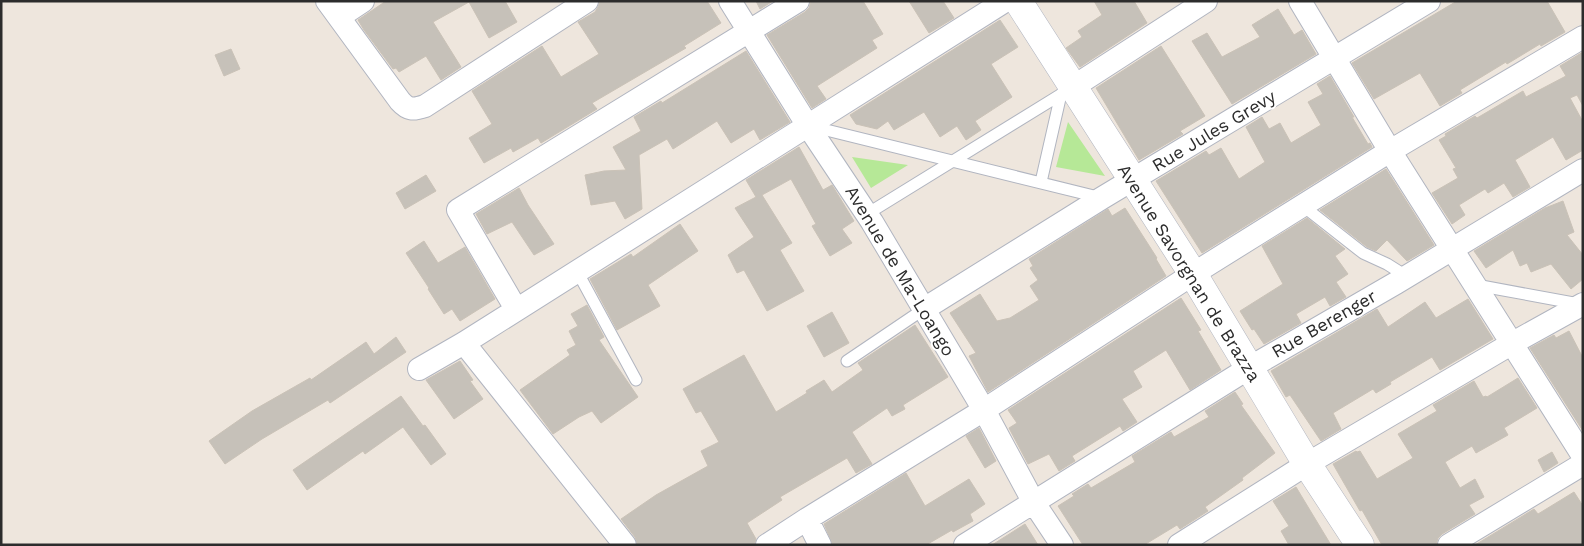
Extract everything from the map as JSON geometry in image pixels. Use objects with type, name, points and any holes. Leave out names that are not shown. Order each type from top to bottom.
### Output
[{"type":"main road","name":"Avenue Savorgnan de Brazza","points":[[1018,1],[1067,90],[1131,180],[1193,274],[1307,464],[1360,545]]},
{"type":"street","points":[[363,1],[333,9],[400,101],[407,108],[415,109],[425,106],[587,1]]},
{"type":"street","name":"Avenue de Ma-Loango","points":[[730,1],[808,126],[867,214],[984,410],[1034,503],[1062,545]]},
{"type":"street","points":[[516,309],[458,210],[798,1]]},
{"type":"street","points":[[419,369],[464,343],[1005,1]]},
{"type":"street","points":[[1067,90],[1206,1]]},
{"type":"street","points":[[1300,1],[1390,151],[1583,456]]},
{"type":"street","name":"Rue Jules Grevy","points":[[924,309],[1131,180],[1429,1]]},
{"type":"street","points":[[767,545],[984,410],[1193,274],[1390,151],[1583,37]]},
{"type":"street","name":"Rue Berenger","points":[[966,545],[1249,368],[1583,170]]},
{"type":"street","points":[[1179,545],[1307,464],[1511,344],[1582,305]]},
{"type":"street","points":[[464,343],[625,545]]},
{"type":"street","points":[[1449,545],[1583,464]]},
{"type":"street","points":[[807,519],[820,545]]},
{"type":"lane","points":[[867,214],[1067,90]]},
{"type":"lane","points":[[1041,182],[1067,90]]},
{"type":"lane","points":[[808,126],[1102,198]]},
{"type":"lane","points":[[1303,206],[1363,253],[1387,264],[1406,276]]},
{"type":"lane","points":[[577,271],[636,380]]},
{"type":"lane","points":[[1475,284],[1582,305]]},
{"type":"lane","points":[[847,361],[924,309]]},
{"type":"green space","points":[[1068,122],[1105,176],[1056,167]]},
{"type":"green space","points":[[852,157],[908,165],[871,188]]},
{"type":"building","points":[[386,1],[505,1],[517,22],[489,38],[469,2],[433,22],[461,67],[441,80],[426,56],[399,72],[396,68],[393,69],[364,30],[358,20]]},
{"type":"building","points":[[600,1],[707,1],[721,23],[684,46],[686,48],[592,103],[597,109],[541,143],[538,138],[513,152],[511,148],[484,163],[469,138],[492,124],[472,91],[542,46],[561,77],[599,54],[578,22],[595,12]]},
{"type":"building","points":[[756,1],[773,1],[760,9]]},
{"type":"building","points":[[811,1],[863,1],[883,34],[872,40],[877,48],[817,86],[826,99],[812,108],[767,35],[805,12],[809,8]]},
{"type":"building","points":[[909,1],[943,1],[954,18],[929,33]]},
{"type":"building","points":[[1094,1],[1134,1],[1147,23],[1080,67],[1066,48],[1082,37],[1078,31],[1102,15]]},
{"type":"building","points":[[1457,1],[1547,1],[1565,32],[1541,46],[1540,44],[1507,64],[1506,62],[1460,90],[1462,93],[1440,106],[1420,73],[1374,99],[1352,63]]},
{"type":"building","points":[[1278,9],[1294,35],[1302,30],[1316,54],[1232,104],[1192,41],[1207,33],[1222,57],[1260,37],[1252,25]]},
{"type":"building","points":[[1000,20],[1018,47],[991,64],[1012,97],[975,121],[981,130],[966,140],[957,126],[940,137],[924,112],[894,130],[888,121],[877,129],[856,124],[850,115]]},
{"type":"building","points":[[1161,46],[1205,116],[1180,131],[1183,134],[1139,160],[1096,88]]},
{"type":"building","points":[[231,49],[240,69],[224,76],[215,55]]},
{"type":"building","points":[[746,51],[790,122],[760,140],[754,129],[731,143],[717,121],[673,149],[667,139],[639,155],[642,209],[625,219],[615,201],[591,205],[585,175],[604,171],[626,170],[613,147],[641,131],[634,117],[661,101],[662,103]]},
{"type":"building","points":[[1583,52],[1583,106],[1577,95],[1570,98],[1583,122],[1583,150],[1566,160],[1553,137],[1515,160],[1530,187],[1513,197],[1504,183],[1488,193],[1485,189],[1459,205],[1465,215],[1452,224],[1432,193],[1458,178],[1453,169],[1456,168],[1439,140],[1446,136],[1445,134],[1475,116],[1477,118],[1523,91],[1526,97],[1566,76],[1560,66]]},
{"type":"building","points":[[1330,76],[1354,117],[1352,117],[1368,144],[1370,143],[1372,147],[1202,253],[1156,181],[1206,151],[1209,155],[1221,148],[1239,179],[1265,162],[1246,127],[1262,117],[1269,129],[1280,123],[1291,143],[1321,125],[1308,102],[1323,94],[1317,84]]},
{"type":"building","points":[[799,147],[823,190],[832,185],[854,221],[842,229],[852,243],[830,256],[812,226],[816,224],[791,179],[762,195],[792,243],[780,250],[804,291],[767,311],[744,270],[737,273],[728,255],[754,237],[735,208],[756,197],[746,180]]},
{"type":"building","points":[[1386,169],[1434,245],[1407,261],[1387,240],[1376,251],[1367,247],[1320,210]]},
{"type":"building","points":[[426,175],[436,191],[405,209],[396,193]]},
{"type":"building","points":[[519,188],[554,244],[534,255],[512,222],[487,234],[476,214]]},
{"type":"building","points":[[1563,201],[1574,232],[1567,235],[1583,255],[1583,279],[1571,289],[1551,264],[1531,272],[1527,263],[1520,266],[1513,250],[1486,268],[1474,251],[1545,208]]},
{"type":"building","points":[[1125,208],[1157,258],[1166,276],[988,392],[969,356],[976,353],[950,313],[980,294],[997,321],[1010,318],[1039,300],[1030,286],[1038,280],[1030,268],[1033,266],[1029,259],[1108,209],[1112,216]]},
{"type":"building","points":[[1307,218],[1345,249],[1335,256],[1348,274],[1336,282],[1346,297],[1330,306],[1325,297],[1296,314],[1301,323],[1264,344],[1240,311],[1283,284],[1262,246]]},
{"type":"building","points":[[680,224],[698,251],[648,285],[660,306],[617,330],[590,279],[631,254],[633,257]]},
{"type":"building","points":[[424,241],[438,263],[465,247],[495,299],[460,321],[452,309],[444,314],[406,253]]},
{"type":"building","points":[[1181,298],[1201,330],[1198,331],[1221,370],[1190,390],[1166,350],[1133,371],[1142,387],[1122,399],[1137,422],[1123,431],[1120,426],[1072,456],[1075,461],[1059,471],[1049,454],[1028,464],[1009,428],[1017,423],[1008,410]]},
{"type":"building","points":[[1468,299],[1493,339],[1440,370],[1432,357],[1390,382],[1391,384],[1376,393],[1373,389],[1333,413],[1341,429],[1321,441],[1290,395],[1286,397],[1271,371],[1377,309],[1388,327],[1425,302],[1436,318]]},
{"type":"building","points":[[587,305],[604,337],[599,340],[638,397],[601,423],[592,411],[553,434],[520,390],[570,355],[567,350],[576,345],[569,331],[578,326],[571,314]]},
{"type":"building","points":[[832,312],[849,343],[824,357],[807,326]]},
{"type":"building","points":[[915,325],[948,377],[903,405],[905,409],[892,416],[887,408],[852,432],[872,464],[856,473],[847,458],[780,497],[782,500],[747,523],[756,539],[754,545],[638,545],[635,537],[621,519],[656,495],[708,466],[701,451],[719,442],[701,411],[696,413],[683,389],[744,355],[776,412],[824,380],[832,392],[863,370],[858,363]]},
{"type":"building","points":[[1569,331],[1583,358],[1583,431],[1530,348],[1554,335],[1556,338]]},
{"type":"building","points":[[396,337],[406,352],[330,403],[328,400],[262,439],[225,464],[209,441],[252,411],[310,378],[311,380],[366,342],[374,354]]},
{"type":"building","points":[[460,361],[473,380],[470,381],[483,399],[454,419],[426,380]]},
{"type":"building","points":[[1518,378],[1537,408],[1504,428],[1508,435],[1476,453],[1472,446],[1445,462],[1460,488],[1475,479],[1484,497],[1469,505],[1475,514],[1442,534],[1438,538],[1436,545],[1382,545],[1333,464],[1356,451],[1360,451],[1377,479],[1413,458],[1398,434],[1437,411],[1433,405],[1474,381],[1483,397],[1487,397]]},
{"type":"building","points":[[1235,392],[1243,404],[1241,405],[1275,453],[1242,478],[1243,480],[1205,507],[1208,511],[1180,529],[1177,525],[1144,545],[1083,545],[1058,506],[1088,484],[1091,488],[1135,462],[1132,456],[1171,432],[1174,437],[1209,417],[1205,411]]},
{"type":"building","points":[[401,396],[446,454],[431,465],[403,427],[365,454],[363,451],[307,490],[293,470]]},
{"type":"building","points":[[979,428],[996,461],[985,468],[966,436]]},
{"type":"building","points":[[1552,452],[1558,463],[1544,472],[1538,460]]},
{"type":"building","points":[[906,473],[925,506],[969,479],[985,504],[970,514],[973,521],[953,532],[952,530],[926,545],[833,545],[824,524]]},
{"type":"building","points":[[1296,487],[1331,545],[1289,545],[1281,531],[1289,526],[1273,501]]},
{"type":"building","points":[[1574,492],[1583,506],[1583,545],[1475,545],[1534,509],[1538,514]]},
{"type":"building","points":[[1025,524],[1038,545],[992,545]]}]
